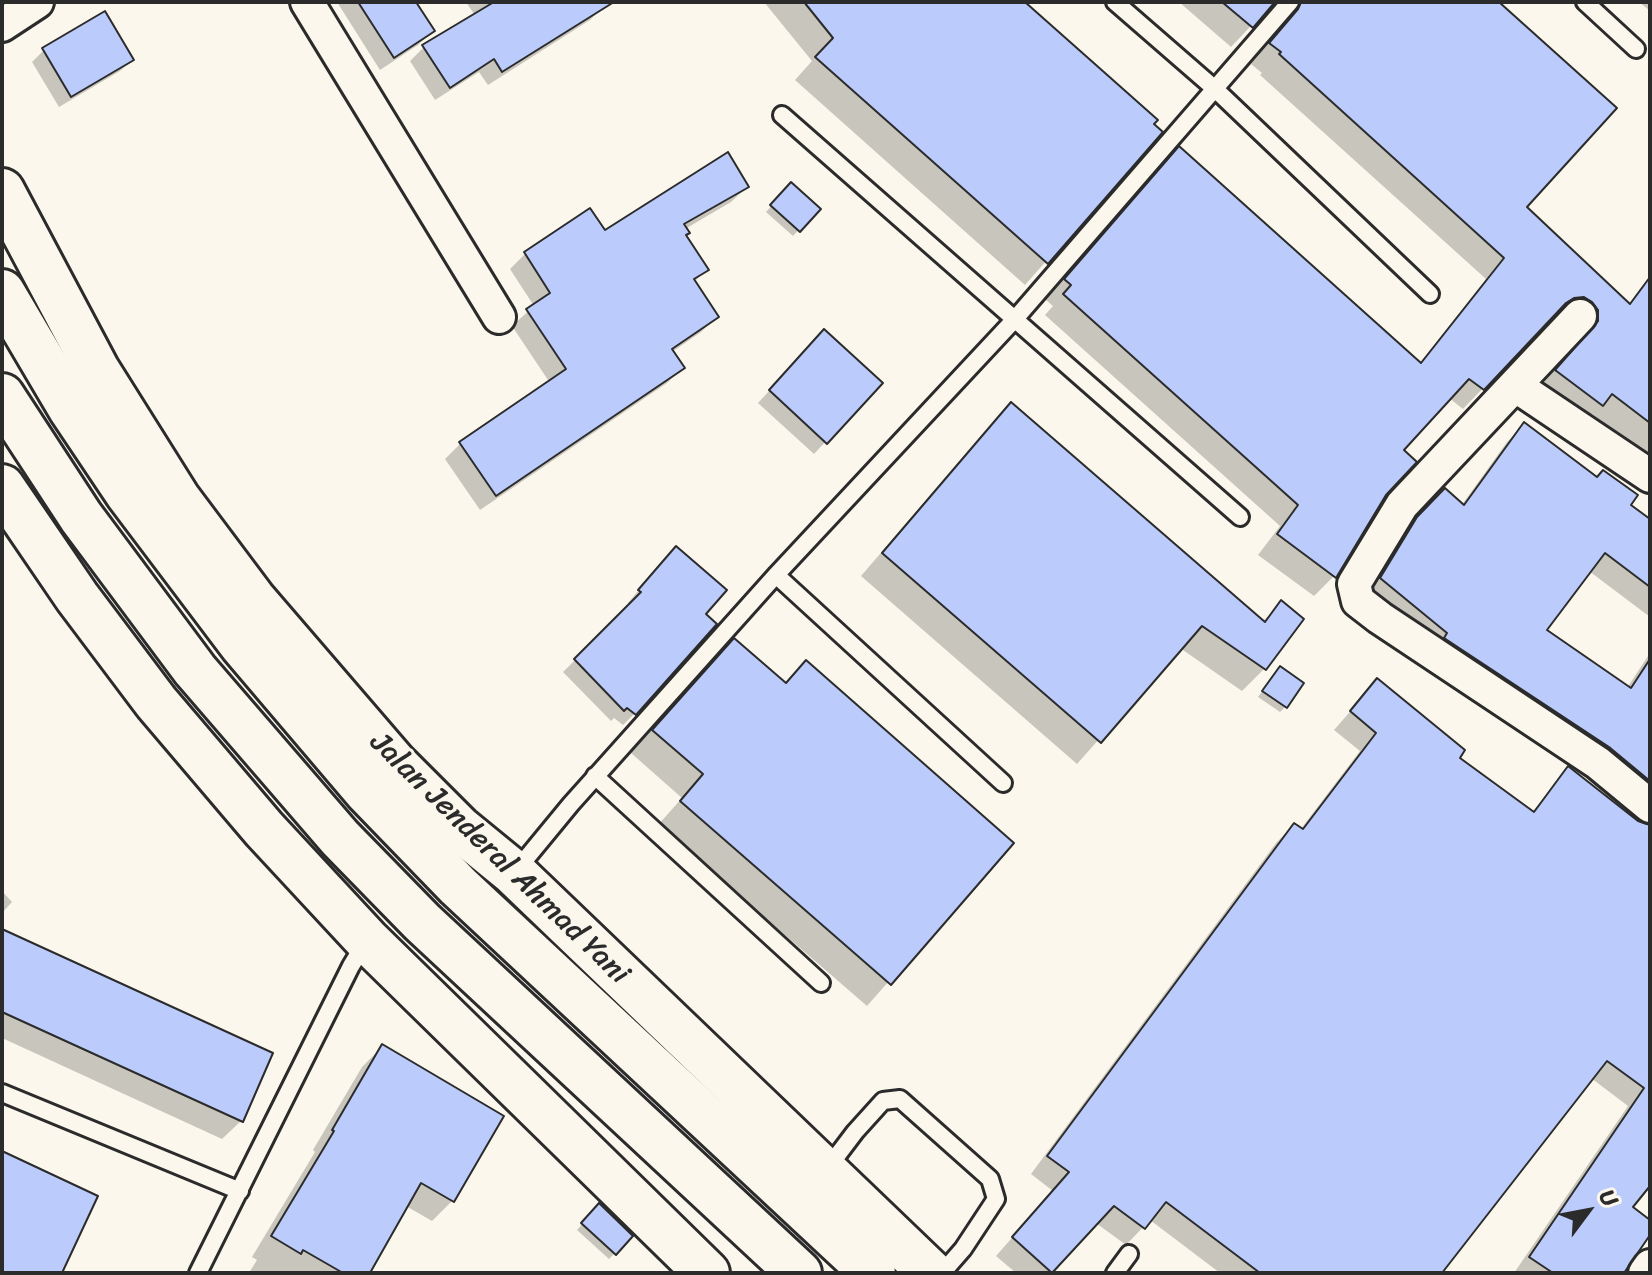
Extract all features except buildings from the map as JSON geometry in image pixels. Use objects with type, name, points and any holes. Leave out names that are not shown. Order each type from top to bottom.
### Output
[{"type":"main road","name":"Jalan Jenderal Ahmad Yani","points":[[2,191],[97,370],[178,499],[253,599],[395,764],[459,828],[518,868],[931,1273]]},
{"type":"main road","name":"Jalan Jenderal Ahmad Yani","points":[[2,292],[71,409],[120,482],[242,645],[367,792],[458,886],[873,1273]]},
{"type":"main road","points":[[2,396],[81,517],[195,670],[340,838],[422,922],[799,1273]]},
{"type":"main road","points":[[2,487],[77,597],[156,702],[264,829],[367,940],[707,1273]]},
{"type":"main road","points":[[422,922],[458,886]]},
{"type":"street","points":[[2,25],[37,2]]},
{"type":"street","points":[[307,2],[499,317]]},
{"type":"street","points":[[1580,316],[1402,505],[1354,584],[1358,601],[1598,763],[1650,806]]},
{"type":"street","points":[[1516,386],[1650,476]]},
{"type":"street","points":[[1645,1273],[1650,1266]]},
{"type":"lane","points":[[1115,2],[1214,88],[1430,294]]},
{"type":"lane","points":[[518,868],[595,776],[776,575],[1015,319],[1290,2]]},
{"type":"lane","points":[[1585,2],[1636,49]]},
{"type":"lane","points":[[782,115],[1240,517]]},
{"type":"lane","points":[[776,575],[1003,783]]},
{"type":"lane","points":[[595,776],[821,983]]},
{"type":"lane","points":[[198,1273],[351,966],[367,940]]},
{"type":"lane","points":[[2,1093],[240,1191]]},
{"type":"lane","points":[[825,1171],[883,1101],[900,1099],[990,1179],[996,1199],[963,1249],[942,1273]]},
{"type":"lane","points":[[1115,1273],[1129,1254]]}]
